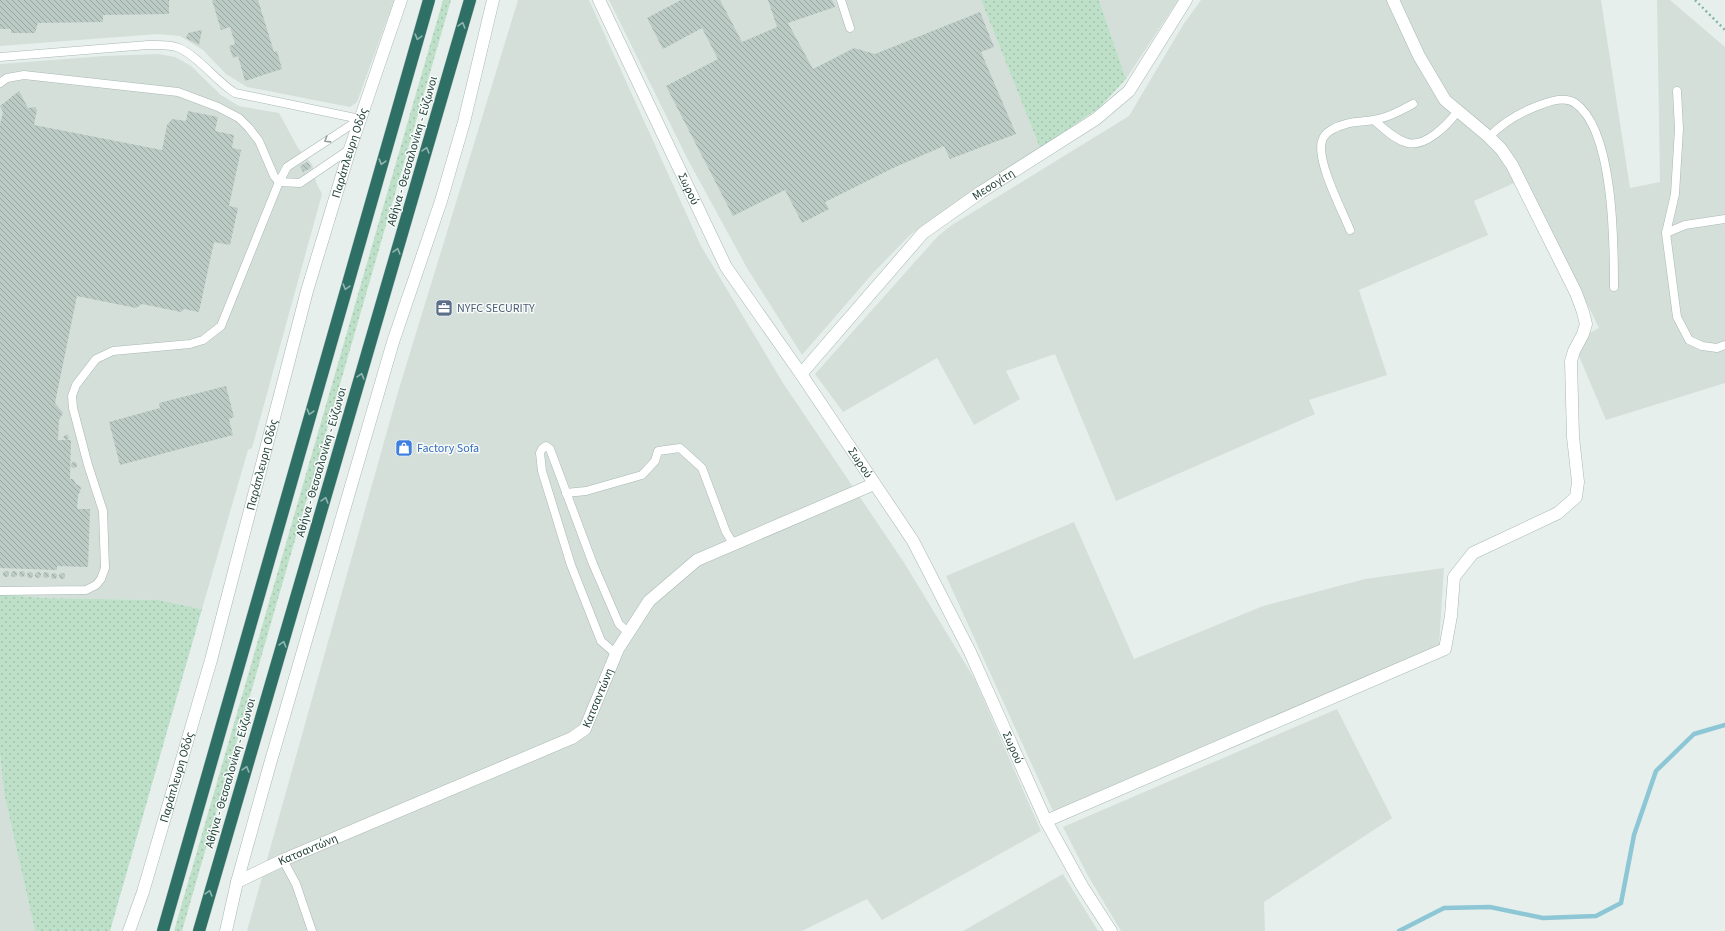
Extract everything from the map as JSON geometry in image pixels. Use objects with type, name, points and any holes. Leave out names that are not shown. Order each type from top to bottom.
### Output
[{"type":"highway","name":"Αθήνα - Θεσσαλονίκη - Εύζωνοι","points":[[163,931],[429,0]]},
{"type":"highway","name":"Αθήνα - Θεσσαλονίκη - Εύζωνοι","points":[[199,931],[470,0]]},
{"type":"street","name":"Παράπλευρη Οδός","points":[[129,931],[143,892],[211,660],[294,335],[350,149],[400,0]]},
{"type":"street","points":[[226,931],[237,882],[393,342],[441,201],[464,122],[492,0]]},
{"type":"street","name":"Σωρού","points":[[599,0],[726,266],[801,374],[913,541],[970,652],[1046,821],[1082,886],[1111,931]]},
{"type":"street","name":"Μεσογίτη","points":[[801,374],[923,233],[982,192],[1096,119],[1129,91],[1186,0]]},
{"type":"street","points":[[1046,821],[1446,648],[1451,616],[1454,577],[1473,553],[1558,513],[1576,497],[1578,482],[1573,437],[1571,361],[1586,324],[1576,293],[1512,165],[1501,149],[1489,137],[1445,100],[1419,56],[1393,0]]},
{"type":"street","name":"Κατσαντώνη","points":[[237,882],[284,860],[572,738],[585,729],[616,654],[649,601],[697,560],[874,484]]},
{"type":"lane","points":[[841,0],[850,28]]},
{"type":"lane","points":[[0,57],[162,44],[179,47],[191,55],[225,86],[235,93],[360,119]]},
{"type":"lane","points":[[0,83],[7,78],[24,75],[178,92],[212,104],[238,118],[249,128],[260,141],[274,176],[279,182],[300,183],[350,149]]},
{"type":"lane","points":[[1677,91],[1679,129],[1675,194],[1666,233],[1677,316],[1689,340],[1702,346],[1717,348],[1725,345]]},
{"type":"lane","points":[[1489,137],[1521,112],[1551,101],[1565,100],[1575,102],[1590,117],[1602,149],[1614,220],[1614,287]]},
{"type":"lane","points":[[1350,230],[1322,159],[1322,140],[1325,135],[1333,129],[1346,124],[1374,120],[1394,114],[1413,104]]},
{"type":"lane","points":[[1374,120],[1405,143],[1414,144],[1440,132],[1458,111]]},
{"type":"lane","points":[[0,591],[86,590],[96,586],[102,579],[105,568],[103,511],[88,465],[73,408],[72,396],[76,385],[96,359],[113,351],[190,344],[203,340],[221,326],[279,182],[287,166],[360,119]]},
{"type":"lane","points":[[1666,233],[1685,225],[1725,219]]},
{"type":"lane","points":[[616,654],[601,641],[571,565],[542,471],[540,452],[546,446],[550,448],[566,493],[618,624],[629,633]]},
{"type":"lane","points":[[566,493],[586,491],[642,475],[655,461],[658,451],[680,448],[702,468],[726,532],[734,545]]},
{"type":"lane","points":[[284,860],[296,884],[312,931]]},
{"type":"path","points":[[1695,0],[1725,30]]},
{"type":"shaded area","points":[[0,0],[394,0],[357,102],[350,107],[247,87],[226,74],[203,50],[180,36],[158,34],[0,46]]},
{"type":"shaded area","points":[[518,0],[589,0],[701,246],[783,383],[903,561],[974,678],[1041,831],[882,920],[867,899],[802,931],[247,931],[398,392]]},
{"type":"shaded area","points":[[609,0],[981,0],[1040,148],[965,196],[910,235],[873,273],[802,355],[747,268],[687,158]]},
{"type":"shaded area","points":[[1099,0],[1178,0],[1126,79]]},
{"type":"shaded area","points":[[1201,0],[1601,0],[1630,188],[1660,182],[1657,0],[1670,0],[1725,47],[1725,383],[1606,420],[1573,342],[1599,328],[1572,272],[1523,179],[1474,201],[1488,235],[1359,290],[1387,375],[1309,400],[1315,414],[1116,501],[1055,354],[1006,371],[1020,399],[974,425],[937,358],[843,412],[815,374],[938,236],[952,225],[1129,116],[1183,25]]},
{"type":"shaded area","points":[[158,54],[175,57],[191,66],[221,95],[239,106],[279,113],[298,148],[312,164],[316,182],[322,194],[252,448],[248,450],[202,609],[158,600],[42,598],[0,594],[0,64],[104,56]]},
{"type":"shaded area","points":[[1074,522],[1134,659],[1263,606],[1365,579],[1444,568],[1439,645],[1053,811],[946,576]]},
{"type":"shaded area","points":[[1337,709],[1392,818],[1264,902],[1265,931],[1121,931],[1087,874],[1063,827]]},
{"type":"shaded area","points":[[0,754],[4,793],[35,931],[0,931]]},
{"type":"shaded area","points":[[1063,874],[1098,931],[963,931]]},
{"type":"green space","points":[[443,0],[451,0],[182,931],[174,931]]},
{"type":"green space","points":[[981,0],[1099,0],[1126,79],[1099,108],[1040,148]]},
{"type":"green space","points":[[0,594],[42,598],[158,600],[202,609],[110,931],[35,931],[4,793],[0,754]]},
{"type":"building","points":[[0,0],[169,0],[169,14],[103,15],[103,22],[38,23],[35,33],[11,33],[11,29],[0,29]]},
{"type":"building","points":[[212,0],[258,0],[274,52],[277,51],[282,69],[245,81],[238,56],[233,58],[229,46],[235,44],[230,27],[221,30]]},
{"type":"building","points":[[681,0],[720,0],[742,42],[777,27],[768,0],[832,0],[835,7],[788,23],[813,69],[854,48],[875,54],[980,12],[994,47],[981,52],[1016,134],[950,159],[944,146],[893,168],[825,202],[829,209],[802,223],[785,190],[733,216],[666,86],[718,59],[702,28],[663,49],[647,18]]},
{"type":"building","points":[[202,30],[199,45],[186,38],[188,33]]},
{"type":"building","points":[[19,91],[28,108],[35,107],[37,110],[34,125],[162,150],[167,125],[172,119],[186,121],[188,111],[218,117],[215,131],[234,135],[232,148],[241,150],[229,206],[238,208],[230,245],[214,242],[199,312],[184,309],[181,312],[142,304],[136,308],[77,296],[55,403],[63,413],[59,420],[58,440],[66,440],[63,437],[67,434],[69,438],[67,440],[71,440],[70,479],[73,479],[76,484],[81,487],[78,495],[77,509],[90,509],[88,567],[57,566],[57,570],[0,568],[0,124],[3,112],[0,106]]},
{"type":"building","points":[[307,162],[311,168],[303,172],[300,166]]},
{"type":"building","points":[[226,386],[234,417],[229,419],[233,435],[120,465],[109,422],[160,408],[159,403]]},
{"type":"building","points":[[74,462],[77,465],[74,468],[71,465]]},
{"type":"building","points":[[6,571],[9,574],[6,577],[3,574]]},
{"type":"building","points":[[14,571],[17,574],[14,577],[11,574]]},
{"type":"building","points":[[22,571],[25,574],[22,577],[19,574]]},
{"type":"building","points":[[30,572],[33,575],[30,578],[27,575]]},
{"type":"building","points":[[38,572],[41,575],[38,578],[35,575]]},
{"type":"building","points":[[46,572],[49,575],[46,578],[43,575]]},
{"type":"building","points":[[54,573],[57,576],[54,579],[51,576]]},
{"type":"building","points":[[62,573],[65,576],[62,579],[59,576]]},
{"type":"waterway","points":[[1399,931],[1444,908],[1490,907],[1543,918],[1596,916],[1621,903],[1634,835],[1656,771],[1694,734],[1725,725]]},
{"type":"place","name":"NYFC SECURITY","points":[[444,308]]},
{"type":"place","name":"Factory Sofa","points":[[404,448]]}]
